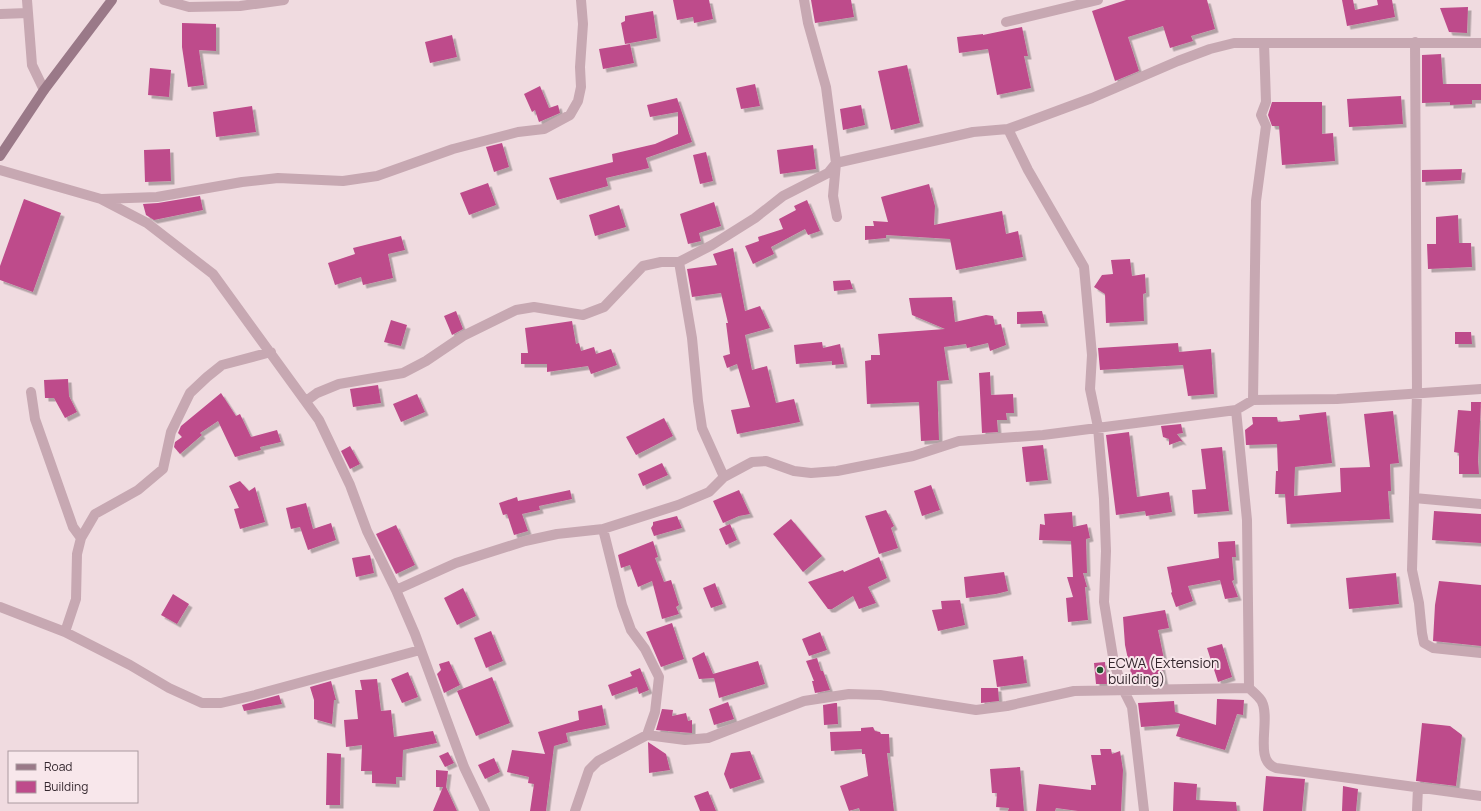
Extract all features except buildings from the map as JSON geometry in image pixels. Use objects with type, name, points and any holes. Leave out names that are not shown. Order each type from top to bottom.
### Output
[{"type":"main road","points":[[0,156],[44,90],[112,0]]},
{"type":"street","points":[[27,0],[32,65],[44,90]]},
{"type":"street","points":[[164,0],[189,7],[240,6],[284,0]]},
{"type":"street","points":[[101,199],[157,197],[242,182],[278,178],[343,181],[377,176],[453,148],[518,132],[544,129],[570,115],[578,101],[583,24],[581,0]]},
{"type":"street","points":[[804,0],[808,23],[826,86],[836,163],[833,196],[837,217]]},
{"type":"street","points":[[1006,22],[1098,0]]},
{"type":"street","points":[[0,14],[28,13]]},
{"type":"street","points":[[1415,42],[1417,393],[1412,570],[1419,603],[1424,643],[1433,648],[1481,654]]},
{"type":"street","points":[[306,401],[317,393],[339,384],[403,373],[426,361],[463,336],[516,310],[534,307],[582,315],[604,307],[643,266],[660,262],[679,262],[712,245],[755,218],[783,196],[828,173],[836,163],[973,132],[1008,128],[1092,98],[1210,49],[1234,43],[1481,43]]},
{"type":"street","points":[[1253,400],[1256,201],[1266,126],[1261,115],[1266,102],[1264,43]]},
{"type":"street","points":[[1008,128],[1028,170],[1084,267],[1092,355],[1090,390],[1098,428],[1106,551],[1104,602],[1114,663],[1123,689],[1132,707],[1144,811]]},
{"type":"street","points":[[0,170],[101,199],[147,223],[213,274],[306,401],[319,420],[334,449],[367,530],[396,590],[464,766],[485,811]]},
{"type":"street","points":[[679,262],[692,338],[702,428],[724,477]]},
{"type":"street","points":[[65,632],[76,599],[77,554],[80,538],[95,514],[138,490],[162,469],[171,432],[190,393],[206,376],[222,365],[271,352]]},
{"type":"street","points":[[396,590],[456,563],[525,541],[557,534],[603,529],[646,516],[709,492],[724,477],[752,462],[766,461],[794,471],[811,473],[837,471],[913,456],[959,441],[1043,435],[1236,410],[1253,400],[1337,399],[1481,389]]},
{"type":"street","points":[[31,392],[35,419],[74,527],[80,538]]},
{"type":"street","points":[[1236,410],[1247,520],[1249,688],[1262,701],[1265,712],[1264,756],[1271,767],[1481,796]]},
{"type":"street","points":[[1414,498],[1481,504]]},
{"type":"street","points":[[603,529],[622,605],[631,630],[645,649],[659,677],[655,712],[647,735]]},
{"type":"street","points":[[0,607],[65,632],[169,688],[202,703],[221,703],[255,695],[420,650]]},
{"type":"street","points":[[576,811],[589,770],[598,761],[647,735],[685,740],[708,738],[804,700],[849,694],[880,695],[976,710],[1007,706],[1074,691],[1249,688]]},
{"type":"street","points":[[1417,811],[1418,787]]},
{"type":"place","name":"ECWA (Extension building)","points":[[1100,670]]}]
